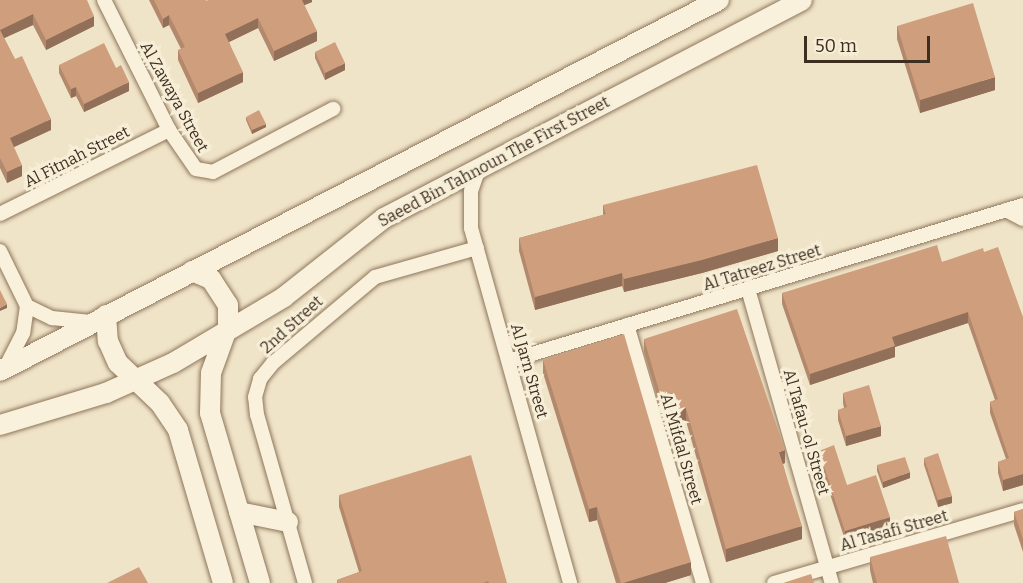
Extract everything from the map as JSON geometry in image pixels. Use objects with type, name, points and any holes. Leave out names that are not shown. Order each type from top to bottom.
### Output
[{"type":"main road","points":[[2,370],[719,0]]},
{"type":"main road","name":"Saeed Bin Tahnoun The First Street","points":[[0,425],[136,381],[225,336],[284,297],[384,218],[802,0]]},
{"type":"main road","points":[[192,271],[211,279],[225,295],[230,315],[225,336],[212,366],[209,399],[260,583]]},
{"type":"main road","points":[[99,318],[112,352],[136,381],[160,403],[178,430],[221,581]]},
{"type":"main road","points":[[239,512],[288,522]]},
{"type":"street","name":"Al Zawaya Street","points":[[104,0],[169,130],[190,163],[204,172],[213,172],[333,109]]},
{"type":"street","name":"Al Fitnah Street","points":[[0,214],[169,130]]},
{"type":"street","name":"Al Jarn Street","points":[[478,168],[470,204],[477,248],[570,583]]},
{"type":"street","name":"Al Tatreez Street","points":[[509,361],[1023,205]]},
{"type":"street","points":[[1006,210],[1023,219]]},
{"type":"street","name":"2nd Street","points":[[305,583],[255,407],[256,389],[266,370],[375,277],[477,248]]},
{"type":"street","points":[[0,251],[27,306],[52,318],[99,318]]},
{"type":"street","name":"Al Tafau-ol Street","points":[[748,289],[832,583]]},
{"type":"street","points":[[2,370],[18,346],[27,306]]},
{"type":"street","name":"Al Mifdal Street","points":[[627,325],[703,583]]},
{"type":"street","name":"Al Tasafi Street","points":[[774,583],[1023,510]]},
{"type":"building","points":[[0,0],[87,0],[94,16],[46,40],[33,14],[0,30]]},
{"type":"building","points":[[154,0],[302,0],[317,31],[274,51],[258,18],[225,34],[243,72],[198,93],[178,50],[185,47],[169,15],[163,19]]},
{"type":"building","points":[[973,3],[995,77],[920,100],[897,26]]},
{"type":"building","points":[[0,30],[15,59],[22,56],[51,119],[10,138],[22,165],[7,172],[0,158]]},
{"type":"building","points":[[335,42],[345,63],[325,73],[315,52]]},
{"type":"building","points":[[104,43],[116,68],[121,65],[129,82],[84,104],[76,87],[71,89],[59,65]]},
{"type":"building","points":[[259,110],[266,124],[252,130],[246,117]]},
{"type":"building","points":[[757,165],[778,238],[624,279],[622,273],[535,297],[519,238],[606,214],[603,205]]},
{"type":"building","points":[[937,245],[942,262],[983,248],[984,252],[998,247],[1023,317],[1023,474],[1003,480],[998,462],[1009,458],[990,402],[998,399],[968,312],[892,337],[895,346],[810,374],[782,293]]},
{"type":"building","points":[[0,290],[7,304],[0,308]]},
{"type":"building","points":[[737,309],[785,450],[779,452],[802,526],[726,549],[686,408],[678,411],[673,393],[661,397],[644,339]]},
{"type":"building","points":[[624,334],[691,562],[621,583],[597,507],[589,509],[543,360]]},
{"type":"building","points":[[869,385],[881,426],[846,436],[838,410],[847,407],[843,393]]},
{"type":"building","points":[[834,445],[847,485],[876,475],[890,517],[845,531],[819,451]]},
{"type":"building","points":[[938,453],[952,496],[938,500],[924,458]]},
{"type":"building","points":[[471,455],[507,583],[489,583],[488,581],[483,583],[338,583],[337,580],[362,571],[339,495]]},
{"type":"building","points":[[905,457],[910,472],[883,482],[877,465]]},
{"type":"building","points":[[1023,509],[1023,539],[1014,512]]},
{"type":"building","points":[[946,536],[959,583],[877,583],[870,557]]},
{"type":"building","points":[[139,567],[148,583],[107,583]]},
{"type":"building","points":[[811,574],[814,583],[783,583]]}]
